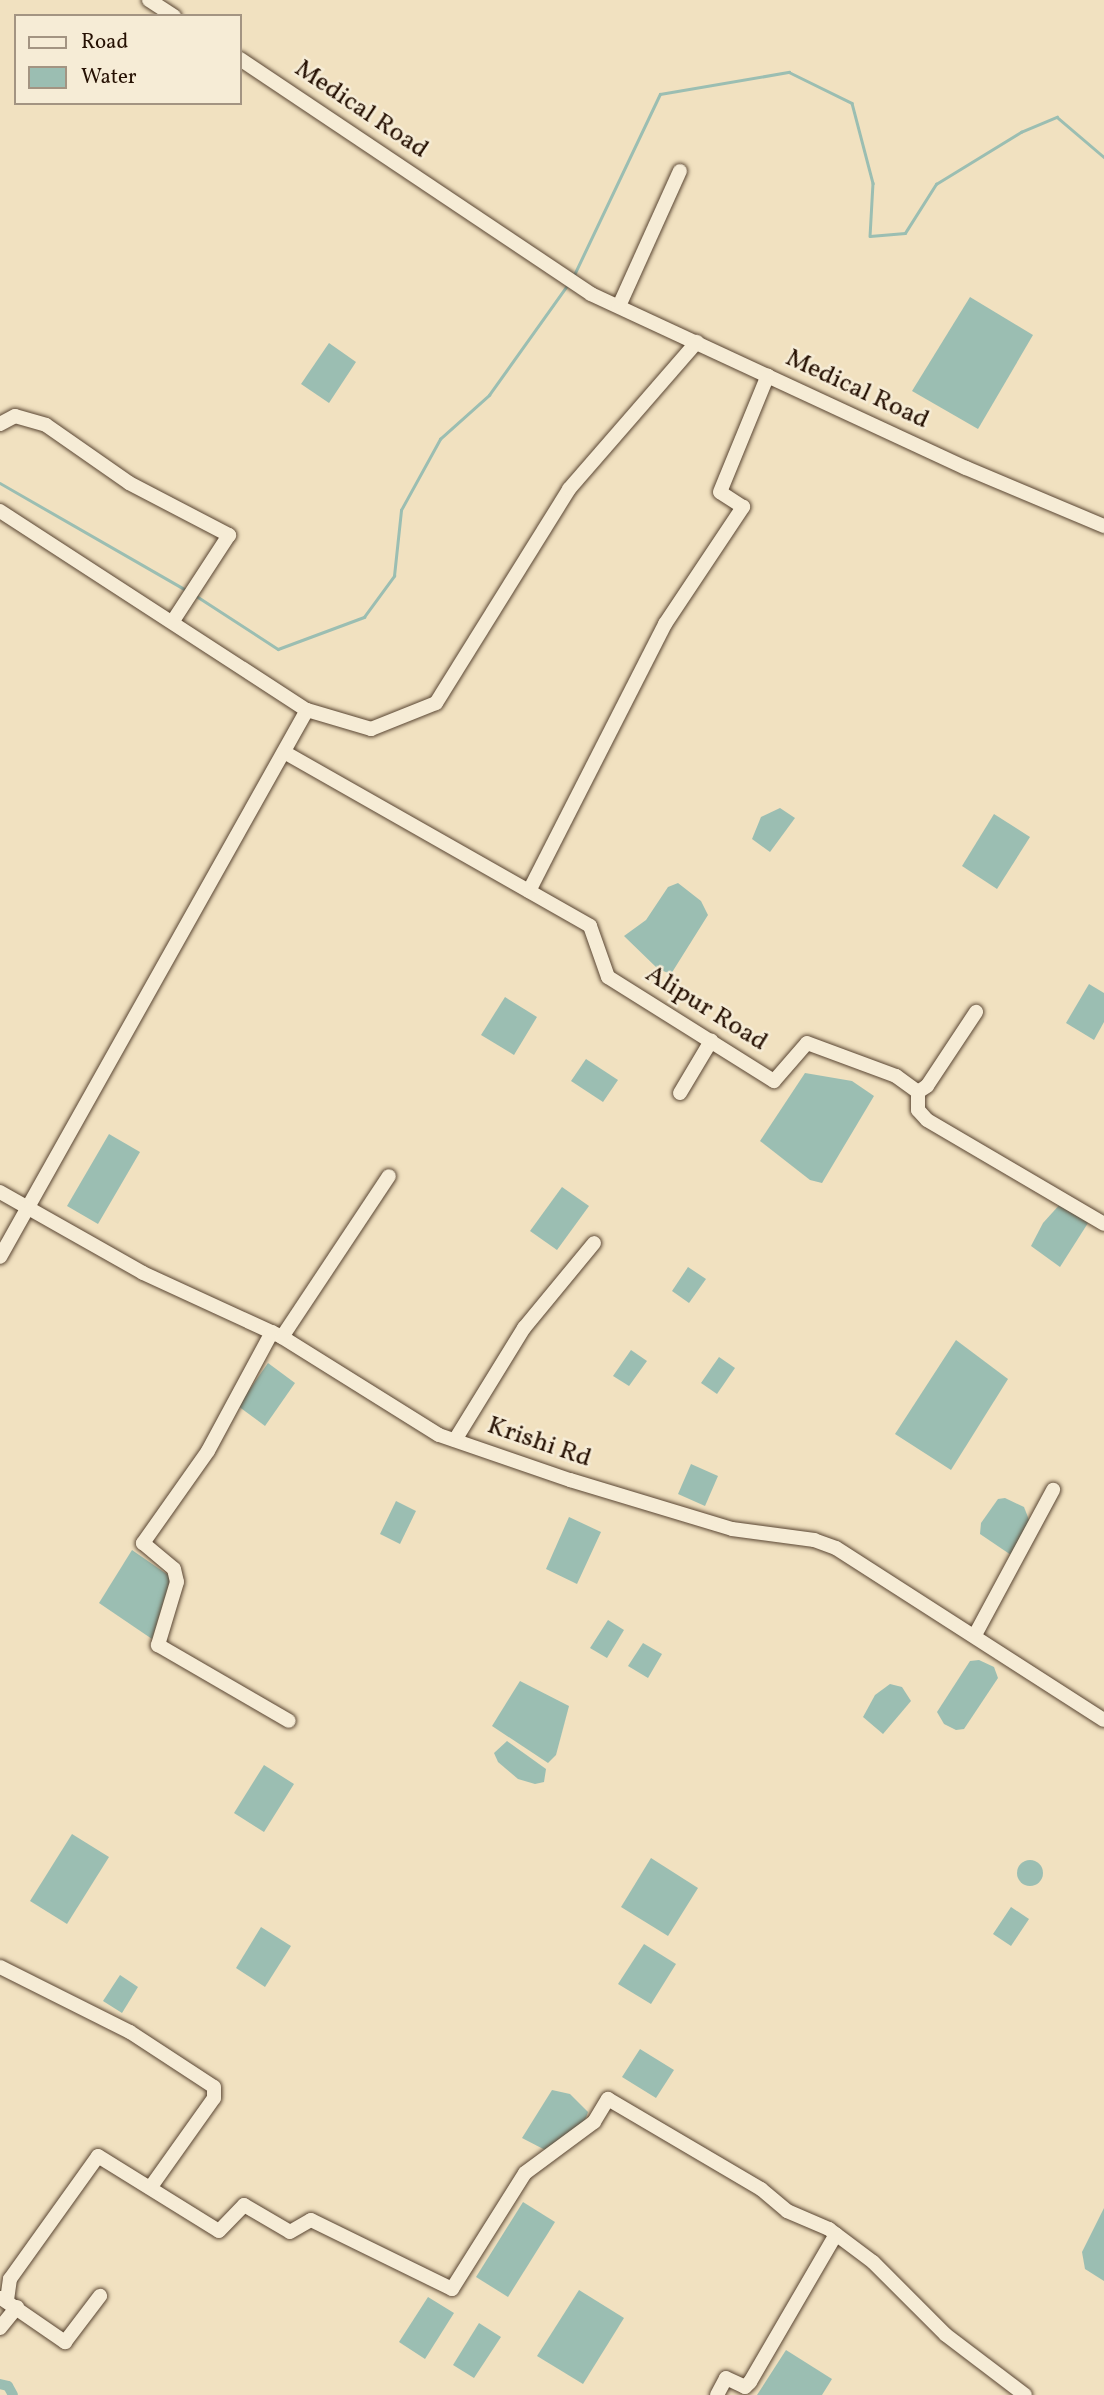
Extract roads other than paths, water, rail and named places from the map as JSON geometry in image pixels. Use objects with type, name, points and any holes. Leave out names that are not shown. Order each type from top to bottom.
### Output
[{"type":"street","points":[[149,0],[171,14]]},
{"type":"street","name":"Medical Road","points":[[242,60],[591,294],[966,468],[1104,526]]},
{"type":"street","points":[[619,306],[680,171]]},
{"type":"street","points":[[0,511],[307,710],[371,729],[436,703],[569,489],[697,342]]},
{"type":"street","points":[[529,891],[665,624],[743,507],[720,492],[768,375]]},
{"type":"street","points":[[0,424],[15,416],[46,425],[129,482],[229,535],[201,582],[173,621]]},
{"type":"street","points":[[0,1257],[307,710]]},
{"type":"street","name":"Alipur Road","points":[[284,752],[590,926],[608,977],[774,1081],[807,1043],[896,1076],[918,1092]]},
{"type":"street","points":[[976,1012],[927,1086],[918,1092],[918,1110],[927,1120],[1104,1223]]},
{"type":"street","points":[[680,1093],[711,1041]]},
{"type":"street","points":[[289,1721],[158,1646],[177,1582],[174,1569],[143,1543],[208,1451],[277,1335],[389,1176]]},
{"type":"street","name":"Krishi Rd","points":[[0,1192],[27,1210],[143,1273],[277,1335],[439,1435],[570,1480],[732,1529],[814,1540],[836,1548],[975,1634],[1104,1720]]},
{"type":"street","points":[[455,1440],[524,1328],[594,1242]]},
{"type":"street","points":[[975,1634],[1053,1490]]},
{"type":"street","points":[[0,1967],[130,2032],[214,2087],[214,2098],[150,2188]]},
{"type":"street","points":[[0,2328],[8,2302],[10,2279],[98,2156],[219,2231],[244,2205],[290,2232],[311,2220],[452,2289],[525,2173],[594,2122],[608,2099],[761,2189],[787,2211],[836,2234],[873,2262],[946,2336],[1025,2395]]},
{"type":"street","points":[[717,2395],[726,2378],[745,2387],[750,2382],[836,2234]]},
{"type":"street","points":[[8,2302],[65,2342],[100,2296]]},
{"type":"water","points":[[970,297],[1033,335],[978,429],[912,391]]},
{"type":"water","points":[[329,343],[356,362],[329,403],[301,384]]},
{"type":"water","points":[[780,808],[795,818],[770,852],[752,839],[761,817]]},
{"type":"water","points":[[994,814],[1030,837],[997,889],[962,866]]},
{"type":"water","points":[[678,883],[701,901],[708,915],[671,974],[658,969],[624,936],[646,920],[668,887]]},
{"type":"water","points":[[1089,984],[1104,993],[1104,1022],[1094,1040],[1066,1023]]},
{"type":"water","points":[[505,997],[537,1017],[514,1055],[481,1035]]},
{"type":"water","points":[[586,1059],[618,1080],[603,1102],[571,1081]]},
{"type":"water","points":[[805,1073],[852,1081],[874,1096],[822,1183],[810,1180],[760,1141]]},
{"type":"water","points":[[109,1134],[140,1152],[98,1224],[67,1206]]},
{"type":"water","points":[[562,1187],[589,1206],[557,1250],[530,1231]]},
{"type":"water","points":[[1062,1202],[1088,1223],[1060,1267],[1031,1246],[1043,1223]]},
{"type":"water","points":[[688,1267],[706,1279],[689,1303],[672,1291]]},
{"type":"water","points":[[956,1340],[1008,1379],[951,1470],[895,1434]]},
{"type":"water","points":[[631,1350],[647,1361],[629,1386],[613,1376]]},
{"type":"water","points":[[719,1357],[735,1368],[717,1394],[701,1383]]},
{"type":"water","points":[[268,1363],[295,1383],[265,1426],[238,1406]]},
{"type":"water","points":[[691,1464],[718,1476],[705,1506],[678,1494]]},
{"type":"water","points":[[1005,1498],[1024,1507],[1031,1525],[1011,1555],[980,1534],[981,1523],[998,1499]]},
{"type":"water","points":[[396,1501],[416,1511],[400,1544],[380,1534]]},
{"type":"water","points":[[569,1517],[601,1532],[577,1584],[546,1569]]},
{"type":"water","points":[[132,1550],[171,1577],[152,1639],[99,1603]]},
{"type":"water","points":[[608,1620],[624,1630],[607,1658],[590,1648]]},
{"type":"water","points":[[643,1643],[662,1654],[648,1678],[628,1666]]},
{"type":"water","points":[[979,1660],[994,1667],[998,1678],[964,1729],[956,1730],[944,1724],[937,1712],[970,1661]]},
{"type":"water","points":[[520,1681],[569,1706],[556,1755],[548,1763],[492,1726]]},
{"type":"water","points":[[890,1684],[902,1687],[911,1701],[883,1734],[863,1717],[875,1695]]},
{"type":"water","points":[[507,1741],[546,1769],[544,1782],[535,1784],[518,1779],[498,1762],[494,1753]]},
{"type":"water","points":[[264,1765],[294,1784],[264,1832],[234,1813]]},
{"type":"water","points":[[72,1834],[109,1857],[67,1924],[30,1901]]},
{"type":"water","points":[[651,1858],[698,1888],[668,1936],[621,1907]]},
{"type":"water","points":[[1030,1860],[1039,1864],[1043,1873],[1039,1882],[1030,1886],[1021,1882],[1017,1873],[1021,1864]]},
{"type":"water","points":[[1011,1907],[1029,1919],[1011,1946],[993,1934]]},
{"type":"water","points":[[261,1927],[291,1946],[265,1987],[236,1968]]},
{"type":"water","points":[[644,1944],[676,1964],[651,2004],[618,1984]]},
{"type":"water","points":[[120,1975],[138,1987],[122,2013],[103,2001]]},
{"type":"water","points":[[640,2049],[674,2070],[656,2098],[622,2077]]},
{"type":"water","points":[[552,2090],[570,2094],[588,2112],[584,2123],[551,2153],[522,2138]]},
{"type":"water","points":[[523,2202],[555,2222],[508,2297],[476,2277]]},
{"type":"water","points":[[1104,2208],[1104,2281],[1085,2269],[1082,2252]]},
{"type":"water","points":[[579,2290],[624,2318],[583,2384],[537,2356]]},
{"type":"water","points":[[428,2297],[454,2313],[425,2359],[399,2342]]},
{"type":"water","points":[[479,2323],[501,2337],[474,2378],[453,2365]]},
{"type":"water","points":[[786,2350],[832,2379],[822,2395],[757,2395]]},
{"type":"waterway","points":[[574,275],[660,94],[789,72],[852,103],[873,183],[870,236],[905,233],[936,184],[1021,132],[1057,117],[1104,157]]},
{"type":"waterway","points":[[195,595],[278,649],[364,617],[394,576],[401,510],[440,439],[489,395],[569,283]]},
{"type":"waterway","points":[[0,483],[186,590]]},
{"type":"waterway","points":[[0,2384],[8,2386],[13,2395]]}]
